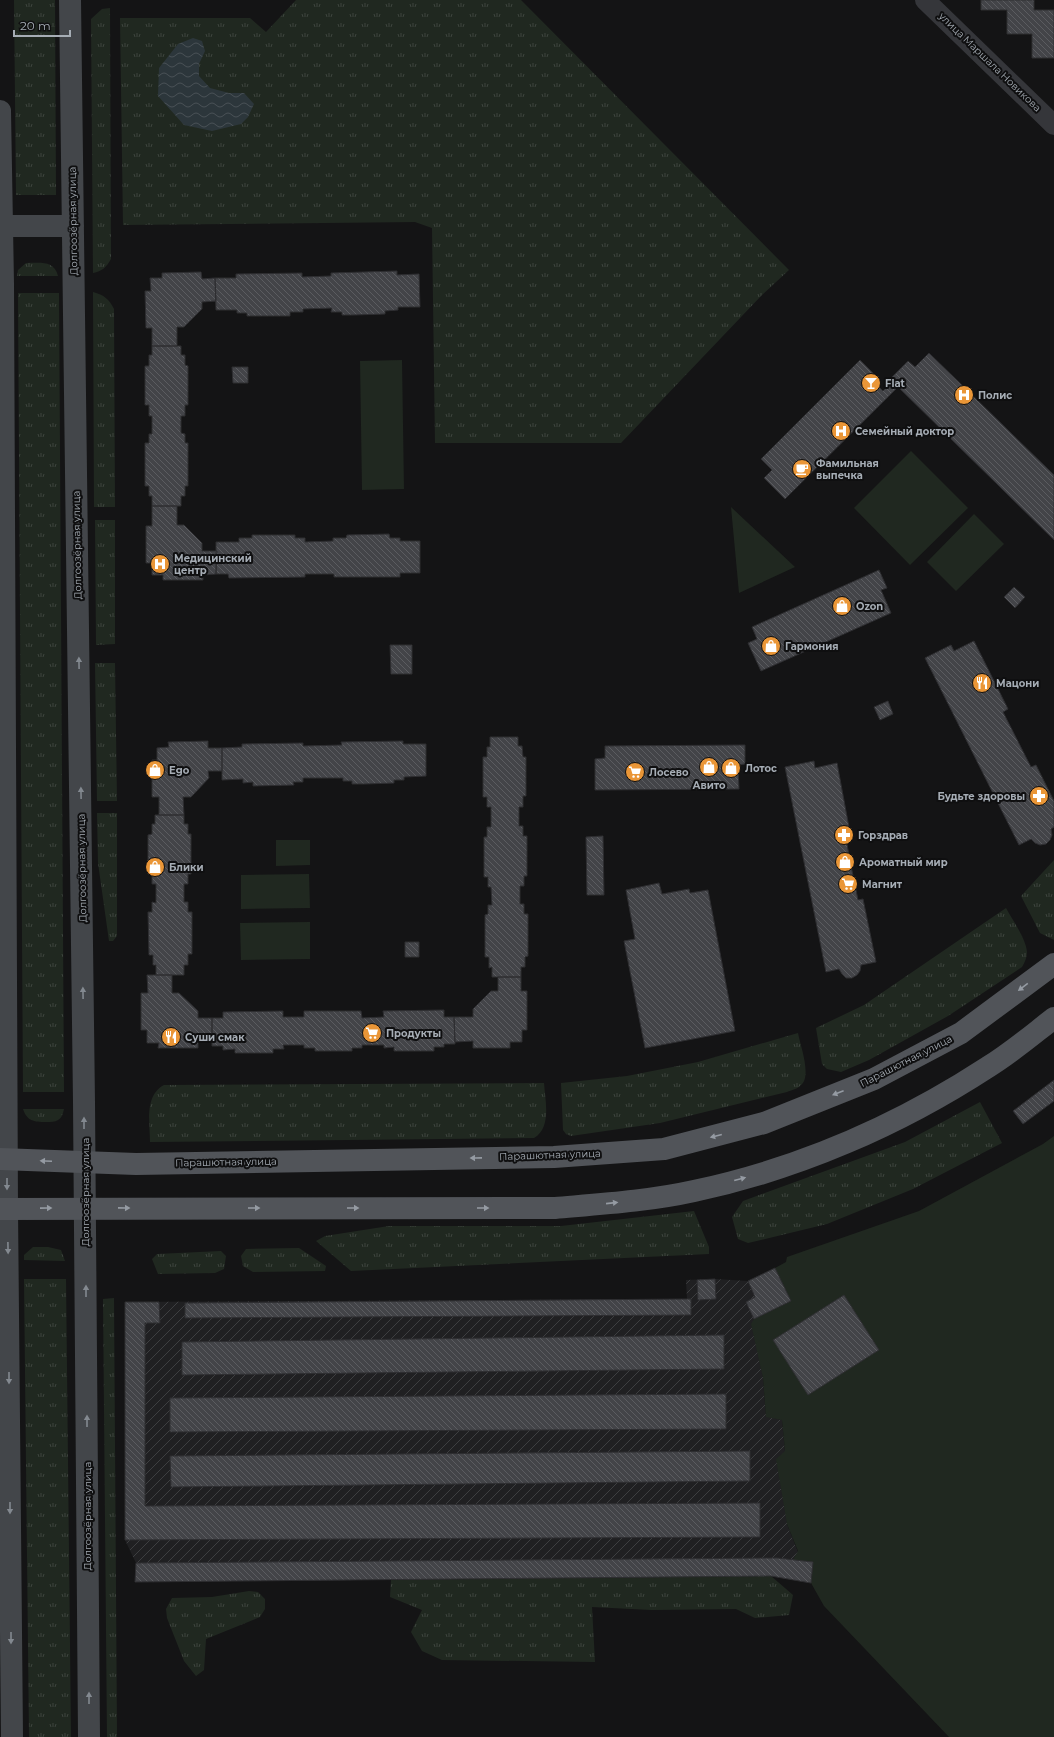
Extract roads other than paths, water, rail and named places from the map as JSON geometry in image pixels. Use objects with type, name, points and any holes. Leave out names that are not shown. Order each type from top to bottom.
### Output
[{"type":"main road","name":"Долгоозёрная улица","points":[[70,0],[85,1208],[89,1737]]},
{"type":"main road","points":[[0,111],[2,226],[4,1209],[12,1737]]},
{"type":"main road","points":[[2,226],[74,226]]},
{"type":"main road","name":"Парашютная улица","points":[[4,1159],[136,1164],[554,1157],[664,1149],[764,1123],[874,1079],[961,1033],[1054,964]]},
{"type":"main road","points":[[4,1209],[556,1208],[613,1203],[694,1191],[786,1166],[890,1124],[989,1067],[1054,1018]]},
{"type":"street","name":"улица Маршала Новикова","points":[[925,0],[1054,125]]},
{"type":"water","points":[[193,38],[202,41],[205,51],[199,64],[199,76],[210,88],[229,93],[244,93],[254,104],[248,117],[241,124],[212,131],[184,125],[158,96],[159,68],[178,44]]},
{"type":"place","name":"Flat","points":[[871,383]]},
{"type":"place","name":"Полис","points":[[964,395]]},
{"type":"place","name":"Семейный доктор","points":[[841,431]]},
{"type":"place","name":"Фамильная выпечка","points":[[802,469]]},
{"type":"place","name":"Медицинский центр","points":[[160,564]]},
{"type":"place","name":"Ozon","points":[[842,606]]},
{"type":"place","name":"Гармония","points":[[771,646]]},
{"type":"place","name":"Мацони","points":[[982,683]]},
{"type":"place","name":"Авито","points":[[709,767]]},
{"type":"place","name":"Лотос","points":[[731,768]]},
{"type":"place","name":"Ego","points":[[155,770]]},
{"type":"place","name":"Лосево","points":[[635,772]]},
{"type":"place","name":"Будьте здоровы","points":[[1039,796]]},
{"type":"place","name":"Горздрав","points":[[844,835]]},
{"type":"place","name":"Ароматный мир","points":[[845,862]]},
{"type":"place","name":"Блики","points":[[155,867]]},
{"type":"place","name":"Магнит","points":[[848,884]]},
{"type":"place","name":"Продукты","points":[[372,1033]]},
{"type":"place","name":"Суши смак","points":[[171,1037]]}]
